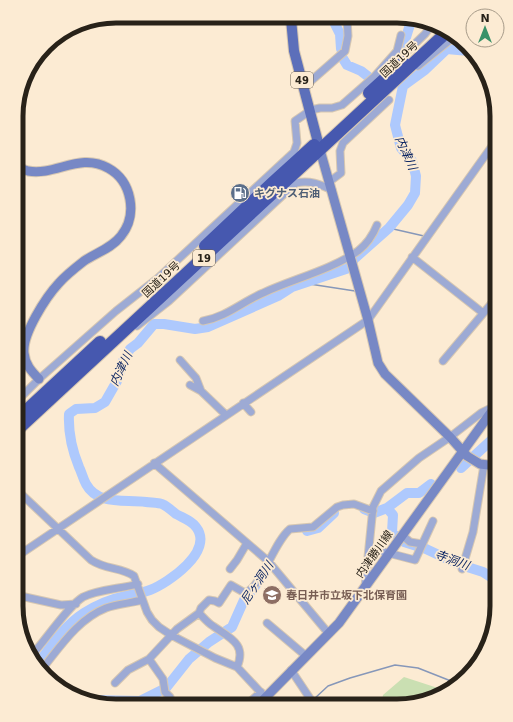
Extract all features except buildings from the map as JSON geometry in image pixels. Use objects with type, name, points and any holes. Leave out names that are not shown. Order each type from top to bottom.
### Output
[{"type":"highway","name":"国道19号","points":[[423,49],[436,32]]},
{"type":"highway","name":"国道19号","points":[[23,425],[248,218],[391,74],[442,35]]},
{"type":"highway","name":"国道19号","points":[[23,414],[319,146]]},
{"type":"main road","name":"49","points":[[291,23],[294,51],[311,110],[319,146]]},
{"type":"street","points":[[304,87],[345,51],[348,36],[347,23]]},
{"type":"street","points":[[391,74],[429,29]]},
{"type":"street","points":[[23,395],[39,378],[116,311],[158,278],[294,152],[297,143],[295,121],[311,110],[332,108],[342,105],[374,77],[397,51],[401,35]]},
{"type":"street","points":[[360,118],[412,71],[450,40]]},
{"type":"street","points":[[331,186],[341,173],[340,150],[343,143],[389,100]]},
{"type":"street","points":[[319,146],[368,320],[378,363],[385,374],[450,437],[467,456],[484,465],[490,465]]},
{"type":"street","points":[[23,552],[368,320],[490,149]]},
{"type":"street","points":[[23,169],[28,171],[39,171],[81,162],[99,164],[109,168],[120,177],[130,195],[130,214],[127,226],[122,236],[114,243],[85,260],[58,284],[48,297],[29,330],[25,342],[24,352],[27,364],[32,372],[39,378]]},
{"type":"street","points":[[113,341],[130,332],[169,301],[296,183],[305,181],[331,186]]},
{"type":"street","points":[[203,321],[222,316],[261,293],[300,277],[323,270],[358,252],[367,243],[377,225]]},
{"type":"street","points":[[412,257],[483,313]]},
{"type":"street","points":[[443,361],[490,305]]},
{"type":"street","points":[[180,360],[196,378],[202,391]]},
{"type":"street","points":[[190,385],[202,391],[226,415]]},
{"type":"street","points":[[243,403],[251,412]]},
{"type":"street","points":[[365,587],[373,507],[381,491],[419,458],[490,409]]},
{"type":"street","name":"内津勝川線","points":[[261,699],[263,695],[292,670],[339,623],[402,535],[467,456],[490,416]]},
{"type":"street","points":[[154,463],[268,561],[329,634]]},
{"type":"street","points":[[462,568],[473,532],[484,465]]},
{"type":"street","points":[[23,496],[91,560],[107,568],[129,573],[134,576],[138,584],[142,600],[152,620],[171,636],[215,658],[237,667],[263,695],[256,699]]},
{"type":"street","points":[[115,683],[128,670],[149,659],[177,629],[199,613],[201,608],[209,600],[220,603],[232,585],[242,592],[247,592],[257,581],[277,545],[290,529],[313,527],[337,507],[343,505],[354,504],[373,511]]},
{"type":"street","points":[[369,548],[390,552],[415,560],[433,521]]},
{"type":"street","points":[[402,535],[410,542],[422,544]]},
{"type":"street","points":[[230,569],[247,543]]},
{"type":"street","points":[[35,651],[82,598],[101,591],[138,584]]},
{"type":"street","points":[[23,597],[61,605],[76,604]]},
{"type":"street","points":[[45,666],[68,637],[85,620],[97,612],[108,608],[142,600]]},
{"type":"street","points":[[199,613],[208,623],[222,631],[235,642],[241,653],[241,659],[237,667]]},
{"type":"street","points":[[267,623],[306,656]]},
{"type":"street","points":[[149,659],[162,679],[165,692],[170,697],[169,699]]},
{"type":"street","points":[[292,670],[311,699]]},
{"type":"green space","points":[[404,677],[439,688],[427,694],[409,698],[382,699],[383,695]]},
{"type":"waterway","points":[[334,23],[340,34],[341,49]]},
{"type":"waterway","name":"内津川","points":[[41,660],[59,636],[77,618],[104,603],[120,597],[147,591],[167,581],[187,565],[195,556],[199,546],[200,536],[196,527],[190,521],[176,514],[164,505],[160,503],[105,499],[97,496],[91,491],[84,480],[72,448],[69,428],[69,414],[76,409],[95,408],[105,402],[117,381],[123,361],[130,349],[138,343],[154,324],[164,324],[195,329],[208,327],[278,296],[292,287],[349,268],[354,259],[389,228],[408,205],[415,193],[416,176],[412,161],[401,148],[395,125],[403,86],[403,47],[410,24]]},
{"type":"waterway","points":[[403,86],[425,70],[447,49],[462,50]]},
{"type":"waterway","points":[[342,57],[347,65],[361,71],[370,78]]},
{"type":"waterway","points":[[389,228],[424,236]]},
{"type":"waterway","points":[[303,283],[355,291]]},
{"type":"waterway","name":"尼ヶ洞川","points":[[461,468],[490,441]]},
{"type":"waterway","name":"尼ヶ洞川","points":[[364,509],[374,513],[387,508],[407,493],[419,493],[431,484]]},
{"type":"waterway","name":"寺洞川","points":[[387,508],[393,515],[392,532],[395,535]]},
{"type":"waterway","name":"尼ヶ洞川","points":[[307,531],[318,528],[334,513]]},
{"type":"waterway","name":"寺洞川","points":[[404,542],[426,549],[458,564],[483,572],[490,576]]},
{"type":"waterway","name":"尼ヶ洞川","points":[[144,699],[166,688],[189,659],[209,642],[232,627],[244,600],[256,585]]},
{"type":"waterway","points":[[314,699],[328,686],[395,665],[418,668],[451,681]]},
{"type":"place","name":"キグナス石油","points":[[240,193]]},
{"type":"place","name":"春日井市立坂下北保育園","points":[[272,595]]}]
